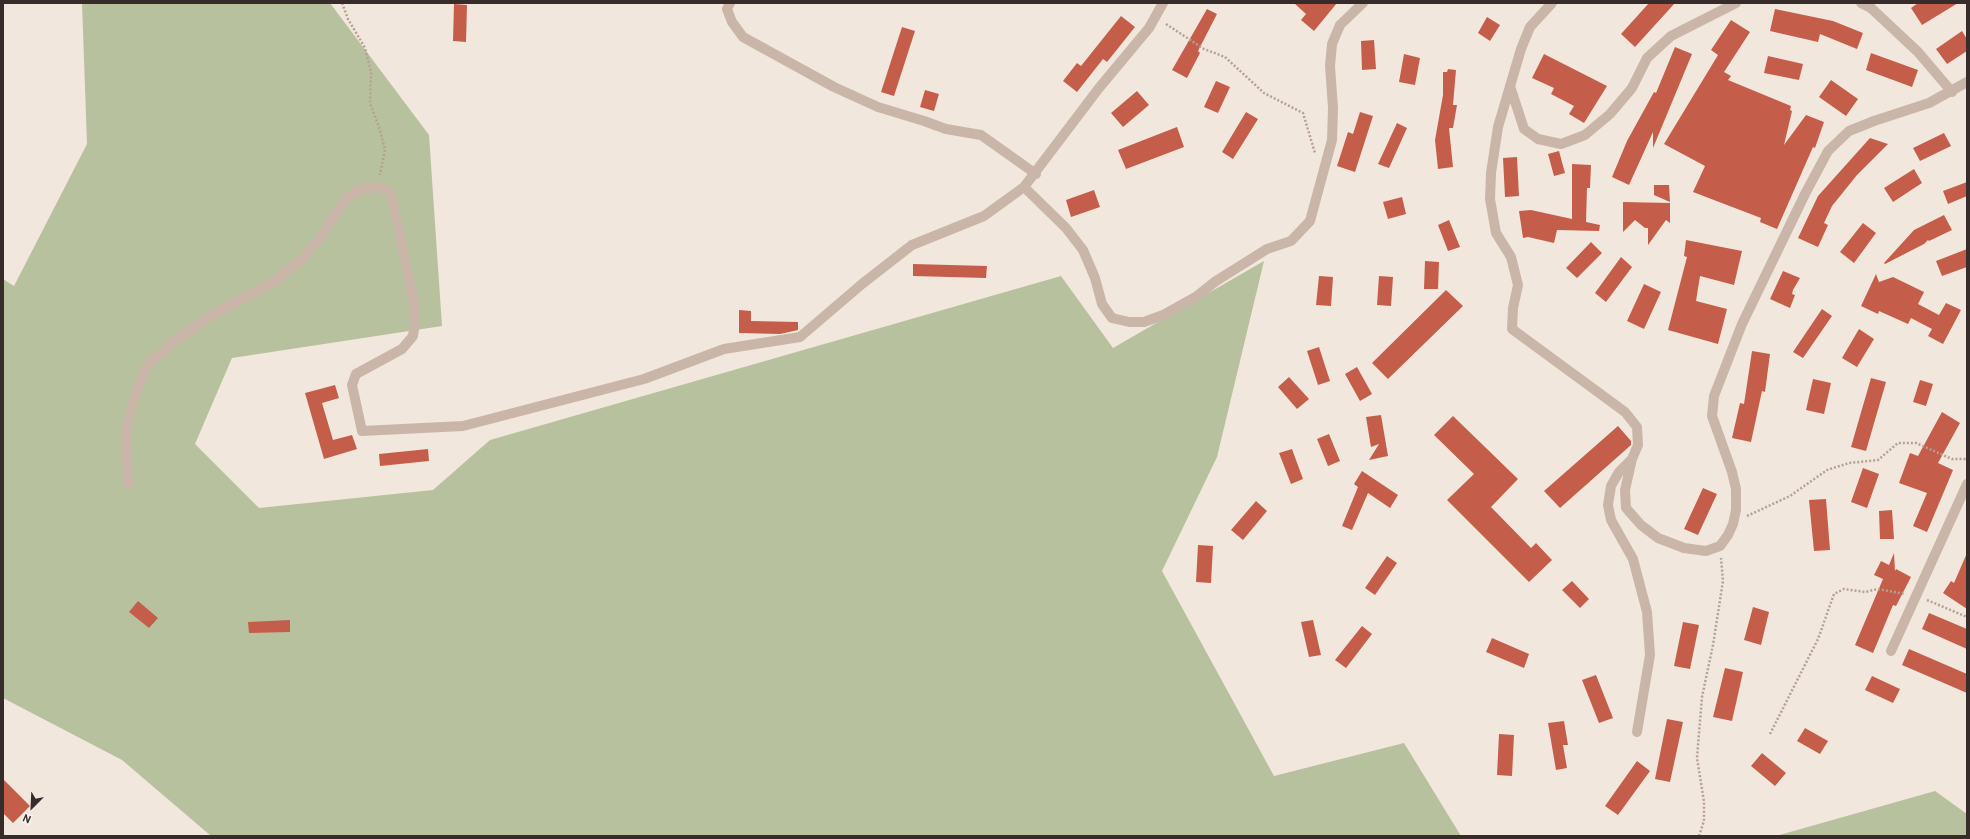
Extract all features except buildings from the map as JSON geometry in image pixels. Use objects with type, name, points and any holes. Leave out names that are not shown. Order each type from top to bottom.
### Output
[{"type":"street","points":[[730,3],[727,9],[732,22],[743,37],[834,87],[878,107],[946,129],[982,135],[1036,174]]},
{"type":"street","points":[[128,484],[126,432],[133,401],[146,367],[180,337],[212,315],[272,283],[302,260],[322,236],[348,197],[360,189],[377,187],[391,193],[414,302],[415,322],[413,336],[402,349],[356,374],[352,385],[362,431],[463,426],[644,379],[724,349],[800,337],[912,245],[984,216],[1024,187],[1036,174],[1099,88],[1149,28],[1163,3]]},
{"type":"street","points":[[1024,187],[1066,228],[1083,250],[1102,304],[1112,318],[1129,322],[1144,322],[1197,296],[1216,281],[1267,249],[1291,241],[1310,221],[1332,140],[1333,108],[1330,66],[1332,44],[1340,25],[1363,3]]},
{"type":"street","points":[[1552,3],[1530,27],[1521,49],[1498,127],[1491,173],[1490,199],[1496,234],[1511,257],[1518,285],[1513,308],[1512,329],[1625,412],[1637,427],[1638,445],[1632,459],[1625,490],[1626,508],[1641,525],[1658,538],[1684,548],[1706,551],[1720,546],[1728,536],[1733,524],[1736,510],[1736,489],[1732,472],[1712,416],[1714,396],[1742,324],[1805,194],[1828,152],[1849,131],[1929,103],[1952,92],[1967,82]]},
{"type":"street","points":[[1510,86],[1524,129],[1538,139],[1561,144],[1585,135],[1610,114],[1632,88],[1647,58],[1671,36],[1736,3]]},
{"type":"street","points":[[1862,3],[1918,52],[1952,92]]},
{"type":"street","points":[[1632,459],[1619,472],[1611,486],[1608,505],[1611,520],[1633,559],[1647,612],[1650,655],[1637,732]]},
{"type":"street","points":[[1891,651],[1967,484]]},
{"type":"path","points":[[342,3],[348,19],[364,48],[371,72],[370,103],[380,127],[385,150],[377,187]]},
{"type":"path","points":[[1156,16],[1186,39],[1204,49],[1225,57],[1264,93],[1303,113],[1317,160]]},
{"type":"path","points":[[1733,524],[1761,508],[1790,496],[1827,470],[1849,463],[1878,460],[1898,443],[1916,443],[1952,459],[1967,459]]},
{"type":"path","points":[[1699,836],[1704,821],[1704,802],[1697,758],[1702,697],[1713,645],[1723,582],[1720,546]]},
{"type":"path","points":[[1770,734],[1818,639],[1834,594],[1844,589],[1865,592],[1878,589],[1916,596],[1967,617]]},
{"type":"green space","points":[[82,3],[330,3],[429,135],[442,326],[232,358],[195,444],[259,508],[433,490],[490,440],[1061,276],[1113,348],[1264,261],[1217,457],[1162,571],[1274,776],[1404,743],[1461,836],[211,836],[122,760],[3,698],[3,279],[14,286],[87,144]]},
{"type":"green space","points":[[1935,791],[1967,814],[1967,836],[1776,836]]}]
